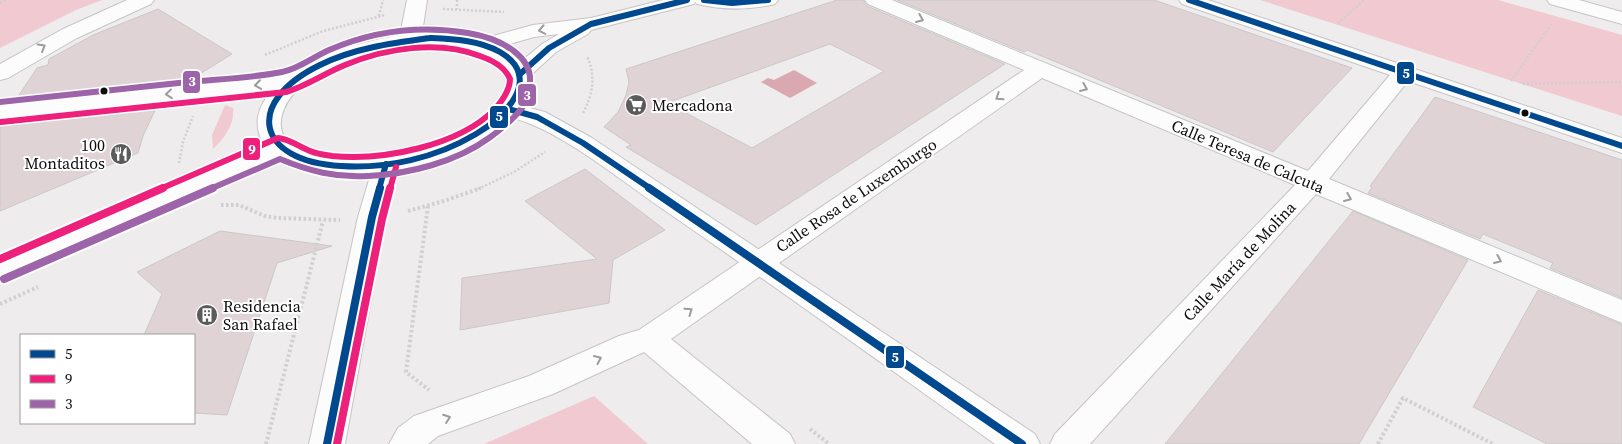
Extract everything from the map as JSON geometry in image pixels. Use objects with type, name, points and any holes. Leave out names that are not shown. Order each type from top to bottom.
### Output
[{"type":"street","points":[[0,73],[44,46],[105,16],[144,0]]},
{"type":"street","points":[[410,40],[417,0]]},
{"type":"street","points":[[482,45],[540,30],[591,24],[687,0]]},
{"type":"street","points":[[704,0],[732,2],[768,0]]},
{"type":"street","name":"Calle Teresa de Calcuta","points":[[875,0],[1622,312]]},
{"type":"street","points":[[1189,0],[1622,146]]},
{"type":"street","points":[[1557,0],[1622,18]]},
{"type":"street","points":[[519,75],[549,48],[591,24]]},
{"type":"street","points":[[449,39],[482,45],[507,57],[515,65],[519,75],[518,92],[508,110],[486,129],[454,146],[414,159],[357,167],[318,164],[297,157],[281,148],[273,140],[268,120],[271,109],[278,99],[299,78],[318,67],[350,53],[386,43],[449,39]]},
{"type":"street","name":"Calle Rosa de Luxemburgo","points":[[650,340],[759,262],[1040,70]]},
{"type":"street","name":"Calle María de Molina","points":[[1068,444],[1312,183],[1403,72]]},
{"type":"street","points":[[0,112],[251,86],[299,78]]},
{"type":"street","points":[[508,110],[537,117],[583,143],[1022,444]]},
{"type":"street","points":[[0,270],[281,148]]},
{"type":"street","points":[[327,444],[372,217],[386,164]]},
{"type":"street","points":[[407,444],[410,438],[426,426],[541,385],[630,344],[650,340],[777,444]]},
{"type":"path","points":[[0,3],[6,0]]},
{"type":"path","points":[[379,16],[383,0]]},
{"type":"path","points":[[456,9],[457,0]]},
{"type":"path","points":[[1334,27],[1364,0]]},
{"type":"path","points":[[1553,22],[1508,84],[1622,82]]},
{"type":"path","points":[[178,167],[182,142],[197,111]]},
{"type":"path","points":[[428,206],[406,372],[439,398],[446,419]]},
{"type":"path","points":[[266,444],[323,220]]},
{"type":"path","points":[[1378,444],[1403,398],[1493,444]]},
{"type":"shaded area","points":[[0,0],[102,0],[76,10],[0,48]]},
{"type":"shaded area","points":[[1260,0],[1498,0],[1622,35],[1622,116]]},
{"type":"shaded area","points":[[794,70],[817,83],[790,98],[761,82],[768,78],[774,80]]},
{"type":"shaded area","points":[[225,105],[233,108],[232,120],[225,136],[213,149],[212,135]]},
{"type":"shaded area","points":[[594,396],[648,444],[484,444]]},
{"type":"building","points":[[837,0],[863,0],[867,6],[1005,64],[756,225],[626,147],[631,145],[604,127],[618,112],[626,95],[629,82],[626,69]],"holes":[[[830,44],[884,71],[752,148],[667,103]]]},
{"type":"building","points":[[897,0],[1154,0],[1352,68],[1273,152],[1027,50],[1024,52]]},
{"type":"building","points":[[158,9],[232,54],[195,77],[170,80],[168,85],[15,101],[37,68],[48,65],[49,59],[93,35]]},
{"type":"building","points":[[1435,97],[1622,160],[1622,298],[1550,268],[1553,263],[1483,234],[1480,239],[1368,193],[1372,187],[1370,186]]},
{"type":"building","points":[[158,104],[143,136],[138,153],[0,211],[0,125],[3,121]]},
{"type":"building","points":[[585,169],[665,230],[613,260],[609,303],[460,330],[462,278],[597,259],[525,201]]},
{"type":"building","points":[[1353,211],[1468,260],[1359,444],[1165,444]]},
{"type":"building","name":"Residencia San Rafael","points":[[220,231],[332,246],[277,263],[227,415],[195,413],[195,334],[144,334],[162,294],[137,272]]},
{"type":"building","points":[[1538,290],[1622,325],[1622,444],[1547,444],[1473,407]]},
{"type":"transit line","name":"5","points":[[519,75],[549,48],[591,24],[687,0]]},
{"type":"transit line","name":"5","points":[[704,0],[732,3],[768,0]]},
{"type":"transit line","name":"5","points":[[1189,0],[1622,146]]},
{"type":"transit line","name":"3","points":[[0,102],[282,72],[357,40],[389,32],[429,28],[475,34],[497,41],[515,51],[527,66],[531,84],[522,109],[489,139],[462,154],[432,165],[400,173],[368,176],[336,175],[306,170],[280,159],[4,279]]},
{"type":"transit line","name":"5","points":[[430,38],[466,41],[484,45],[500,52],[514,62],[520,73],[520,84],[516,96],[498,118],[487,127],[441,151],[401,162],[361,167],[322,164],[302,159],[288,153],[277,145],[270,131],[270,115],[284,90],[300,76],[320,65],[365,49],[430,38]]},
{"type":"transit line","name":"9","points":[[0,259],[278,138],[287,139],[313,152],[344,156],[365,156],[396,152],[443,140],[475,125],[489,115],[508,90],[510,79],[502,67],[476,55],[445,49],[411,49],[384,53],[358,60],[306,85],[286,92],[1,122]]},
{"type":"transit line","name":"5","points":[[508,109],[537,117],[583,143],[1022,444]]},
{"type":"transit line","name":"5","points":[[327,444],[372,217],[386,164]]},
{"type":"transit line","name":"9","points":[[337,444],[382,219],[396,167]]},
{"type":"place","name":"Mercadona","points":[[636,105]]},
{"type":"place","name":"100 Montaditos","points":[[121,154]]},
{"type":"place","name":"Residencia San Rafael","points":[[207,315]]}]
